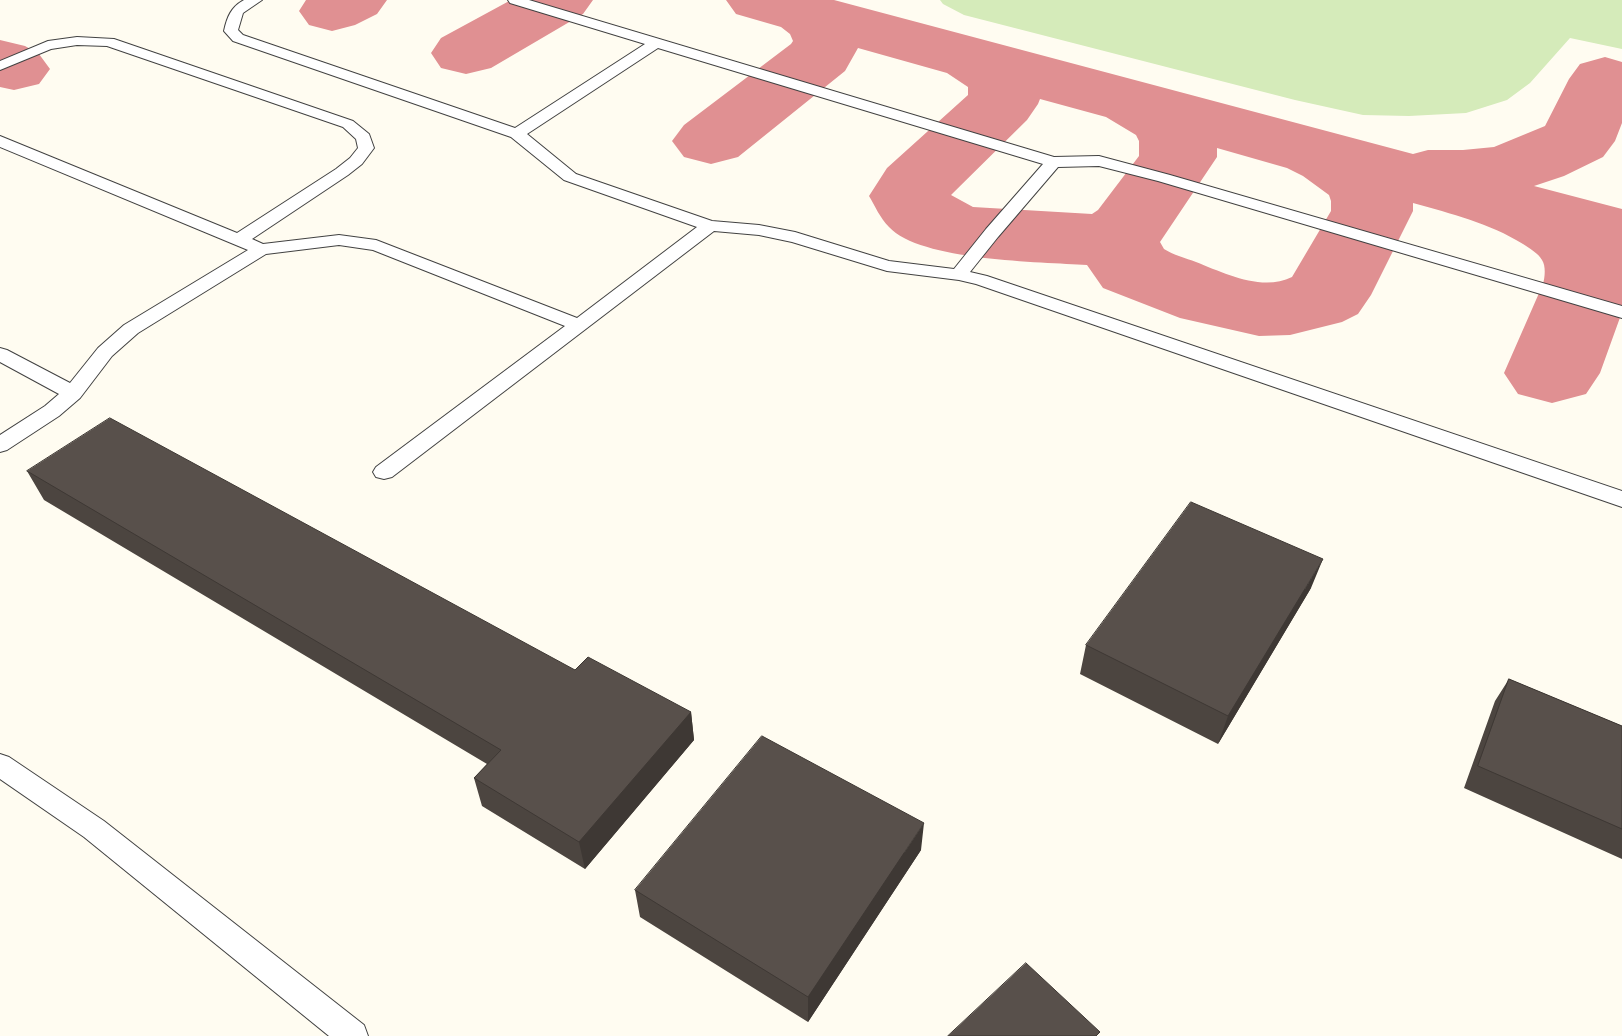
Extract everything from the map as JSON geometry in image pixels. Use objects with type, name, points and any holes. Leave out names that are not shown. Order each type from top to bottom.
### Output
[{"type":"lane","points":[[255,0],[244,5],[236,12],[231,31],[238,38],[517,134],[570,177],[710,226],[759,230],[795,237],[887,266],[959,275],[981,280],[1622,499]]},
{"type":"lane","points":[[515,0],[1053,162],[1099,161],[1157,176],[1622,312]]},
{"type":"lane","points":[[0,66],[48,45],[77,41],[109,42],[348,124],[363,138],[366,148],[356,161],[342,172],[240,239]]},
{"type":"lane","points":[[517,134],[656,43]]},
{"type":"lane","points":[[0,141],[240,239],[261,249]]},
{"type":"lane","points":[[959,275],[992,233],[1053,162]]},
{"type":"lane","points":[[384,472],[710,226]]},
{"type":"lane","points":[[0,445],[52,411],[72,393],[104,352],[131,329],[261,249],[339,240],[376,244],[578,325]]},
{"type":"lane","points":[[0,354],[72,393]]},
{"type":"lane","points":[[0,765],[94,829],[353,1036]]},
{"type":"green space","points":[[940,0],[1622,0],[1622,49],[1570,38],[1530,83],[1507,100],[1466,113],[1409,116],[1363,115],[1295,100],[964,15],[943,4]]},
{"type":"building","points":[[110,418],[575,670],[588,657],[691,712],[579,842],[474,778],[501,750],[27,471]]},
{"type":"building","points":[[1191,502],[1323,559],[1228,716],[1086,645]]},
{"type":"building","points":[[1509,679],[1622,726],[1622,829],[1478,766]]},
{"type":"building","points":[[762,736],[924,823],[808,997],[635,890]]},
{"type":"building","points":[[1026,963],[1100,1032],[1096,1036],[948,1036]]},
{"type":"taxiway","points":[[332,11],[354,0]]},
{"type":"taxiway","points":[[466,53],[560,0]]},
{"type":"taxiway","points":[[759,0],[972,58]]},
{"type":"taxiway","points":[[711,141],[820,56],[827,41],[824,32],[819,25],[805,13]]},
{"type":"taxiway","points":[[972,58],[1315,151]]},
{"type":"taxiway","points":[[972,58],[998,76],[1004,86],[1005,95],[1001,104],[916,185],[910,196],[918,210],[929,218],[946,226],[973,232],[1099,240],[1115,237]]},
{"type":"taxiway","points":[[0,61],[14,69]]},
{"type":"taxiway","points":[[1428,174],[1463,174],[1511,168],[1536,159],[1576,141],[1605,79]]},
{"type":"taxiway","points":[[1115,237],[1128,228],[1178,157],[1178,141],[1164,120],[1132,102]]},
{"type":"taxiway","points":[[1115,237],[1124,255],[1134,269],[1212,299],[1259,309],[1290,308],[1310,303],[1326,295],[1372,211],[1372,200],[1367,190],[1355,175],[1339,164],[1315,151]]},
{"type":"taxiway","points":[[1315,151],[1622,235]]},
{"type":"taxiway","points":[[1503,204],[1544,221],[1558,230],[1571,239],[1581,250],[1587,262],[1589,276],[1587,288],[1552,373]]}]
